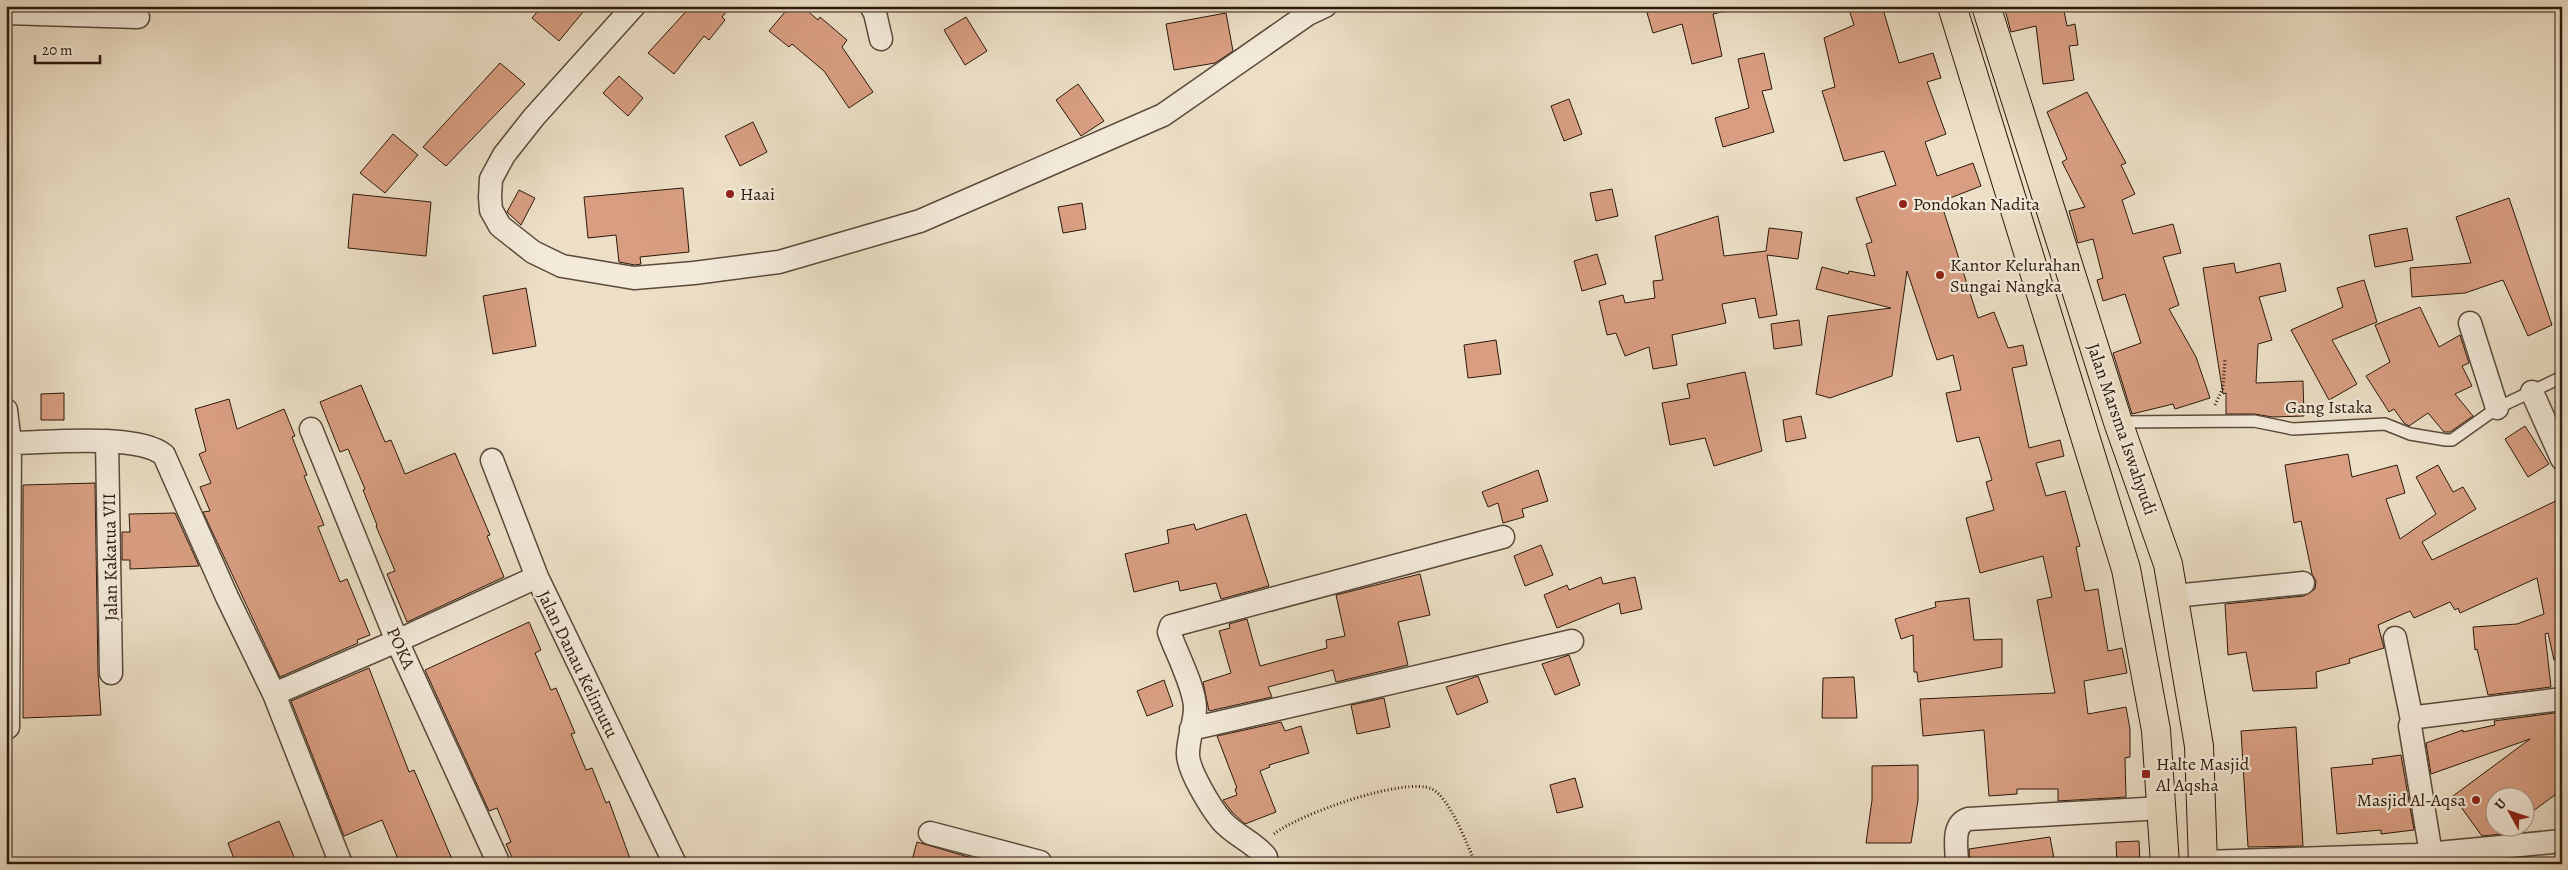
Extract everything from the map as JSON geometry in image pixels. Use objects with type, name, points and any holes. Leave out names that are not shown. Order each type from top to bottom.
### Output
[{"type":"highway","name":"Jalan Marsma Iswahyudi","points":[[1952,6],[2126,570],[2156,730],[2163,808],[2165,864]]},
{"type":"highway","name":"Jalan Marsma Iswahyudi","points":[[1986,6],[2118,422],[2168,564],[2199,746],[2203,863]]},
{"type":"street","points":[[634,6],[534,117],[504,155],[491,179],[490,197],[491,210],[500,226],[533,252],[562,266],[634,278],[694,273],[778,262],[920,221],[1163,115],[1308,14],[1325,6]]},
{"type":"street","points":[[871,6],[875,13],[881,39]]},
{"type":"street","points":[[6,14],[52,10],[138,17]]},
{"type":"street","points":[[2470,323],[2497,408]]},
{"type":"street","points":[[2532,392],[2562,459]]},
{"type":"street","points":[[6,410],[10,444],[8,727]]},
{"type":"street","name":"POKA","points":[[311,429],[397,641],[499,864]]},
{"type":"street","points":[[10,444],[107,441],[156,448],[164,455],[227,597],[274,694],[341,864]]},
{"type":"street","name":"Jalan Kakatua VII","points":[[107,441],[111,673]]},
{"type":"street","name":"Jalan Danau Kelimutu","points":[[492,460],[537,577],[675,864]]},
{"type":"street","points":[[1262,855],[1223,822],[1192,770],[1187,755],[1195,708],[1191,687],[1169,632],[1173,624],[1503,537]]},
{"type":"street","points":[[274,694],[397,641],[537,577]]},
{"type":"street","points":[[2174,596],[2303,583]]},
{"type":"street","points":[[2395,638],[2412,720],[2410,726],[2431,854]]},
{"type":"street","points":[[1190,729],[1572,641]]},
{"type":"street","points":[[2412,720],[2417,717],[2562,699]]},
{"type":"street","points":[[1957,864],[1956,828],[1960,822],[1968,818],[2163,808]]},
{"type":"street","points":[[930,833],[1041,863]]},
{"type":"street","points":[[2203,863],[2431,854],[2562,841]]},
{"type":"lane","name":"Gang Istaka","points":[[2118,422],[2254,421],[2293,429],[2385,424],[2410,434],[2452,440],[2497,408],[2562,377]]},
{"type":"path","points":[[2206,421],[2223,388],[2225,360]]},
{"type":"path","points":[[1262,855],[1277,831],[1310,814],[1386,788],[1403,786],[1432,789],[1440,796],[1454,818],[1476,864]]},
{"type":"building","points":[[542,6],[588,6],[559,41],[532,18]]},
{"type":"building","points":[[691,6],[731,6],[722,17],[725,20],[709,40],[704,36],[674,74],[648,53]]},
{"type":"building","points":[[790,6],[802,6],[818,20],[820,17],[847,40],[842,47],[873,92],[849,108],[824,71],[792,44],[789,47],[769,31]]},
{"type":"building","points":[[1645,6],[1725,6],[1726,11],[1713,14],[1722,56],[1692,64],[1682,24],[1653,33]]},
{"type":"building","points":[[1848,6],[1882,6],[1899,63],[1933,53],[1941,78],[1927,82],[1946,134],[1925,142],[1937,176],[1973,163],[1981,186],[1945,200],[1949,210],[1944,212],[1978,318],[1994,312],[2008,348],[2023,345],[2027,365],[2012,368],[2029,448],[2060,440],[2064,456],[2036,463],[2046,496],[2065,491],[2080,546],[2076,547],[2085,591],[2098,589],[2108,651],[2122,648],[2127,673],[2084,681],[2088,714],[2126,707],[2130,729],[2130,757],[2125,758],[2126,797],[2058,801],[2058,789],[2017,789],[2017,794],[1989,796],[1984,730],[1923,736],[1920,699],[2055,693],[2037,600],[2052,597],[2043,556],[1980,573],[1966,518],[1994,510],[1986,482],[1992,480],[1979,437],[1957,442],[1946,393],[1961,390],[1953,355],[1937,360],[1907,271],[1892,376],[1830,398],[1816,394],[1828,316],[1891,308],[1816,289],[1822,267],[1848,274],[1849,271],[1875,276],[1866,244],[1872,242],[1856,198],[1896,185],[1884,151],[1844,161],[1822,91],[1835,87],[1824,38],[1854,25]]},
{"type":"building","points":[[2004,6],[2063,6],[2067,26],[2075,24],[2078,45],[2069,46],[2074,80],[2043,84],[2036,26],[2011,32]]},
{"type":"building","points":[[1226,13],[1233,51],[1215,63],[1174,70],[1166,24]]},
{"type":"building","points":[[966,17],[987,51],[965,65],[944,30]]},
{"type":"building","points":[[1764,53],[1772,89],[1762,91],[1774,132],[1723,147],[1715,118],[1749,108],[1738,59]]},
{"type":"building","points":[[500,63],[525,84],[446,166],[423,147]]},
{"type":"building","points":[[619,76],[643,98],[628,116],[603,93]]},
{"type":"building","points":[[1078,84],[1104,121],[1081,136],[1056,100]]},
{"type":"building","points":[[2087,92],[2126,163],[2121,165],[2135,194],[2122,200],[2133,234],[2173,224],[2181,253],[2163,257],[2179,305],[2169,309],[2196,357],[2210,398],[2175,409],[2173,404],[2132,414],[2113,353],[2141,343],[2125,294],[2103,301],[2097,280],[2103,278],[2093,239],[2078,243],[2069,211],[2085,207],[2062,162],[2067,159],[2047,112]]},
{"type":"building","points":[[1569,99],[1582,134],[1564,141],[1551,106]]},
{"type":"building","points":[[753,122],[767,152],[740,166],[725,136]]},
{"type":"building","points":[[393,134],[418,155],[385,193],[360,173]]},
{"type":"building","points":[[683,188],[689,252],[640,257],[641,264],[635,265],[619,262],[616,235],[588,238],[584,197]]},
{"type":"building","points":[[1612,189],[1618,216],[1596,221],[1590,193]]},
{"type":"building","points":[[519,190],[535,198],[521,225],[507,212]]},
{"type":"building","points":[[353,194],[431,202],[426,256],[348,248]]},
{"type":"building","points":[[2509,198],[2552,325],[2528,336],[2503,280],[2465,293],[2412,297],[2410,268],[2471,263],[2456,217]]},
{"type":"building","points":[[1082,203],[1086,229],[1063,233],[1058,207]]},
{"type":"building","points":[[1718,216],[1724,256],[1766,251],[1769,228],[1802,232],[1798,259],[1767,255],[1777,315],[1759,318],[1755,298],[1722,304],[1726,323],[1672,335],[1677,365],[1653,369],[1649,347],[1625,356],[1616,333],[1607,335],[1599,301],[1623,295],[1625,303],[1655,298],[1653,281],[1663,280],[1655,236]]},
{"type":"building","points":[[2407,228],[2413,260],[2375,267],[2369,235]]},
{"type":"building","points":[[1597,254],[1606,284],[1582,291],[1574,261]]},
{"type":"building","points":[[2234,263],[2236,273],[2280,263],[2286,291],[2259,297],[2272,340],[2258,344],[2256,383],[2303,381],[2304,416],[2273,417],[2254,414],[2226,414],[2226,393],[2223,394],[2203,268]]},
{"type":"building","points":[[2364,280],[2377,322],[2332,340],[2357,384],[2329,400],[2291,330],[2343,307],[2337,288]]},
{"type":"building","points":[[526,288],[536,346],[493,354],[483,296]]},
{"type":"building","points":[[2420,307],[2439,347],[2460,335],[2469,363],[2462,366],[2472,386],[2455,394],[2473,416],[2450,432],[2444,432],[2428,413],[2409,426],[2404,423],[2394,409],[2389,412],[2366,376],[2390,362],[2375,325]]},
{"type":"building","points":[[1799,320],[1802,345],[1774,349],[1771,324]]},
{"type":"building","points":[[1496,340],[1501,374],[1468,378],[1464,345]]},
{"type":"building","points":[[1745,372],[1762,451],[1714,466],[1705,438],[1670,445],[1662,403],[1690,398],[1687,384]]},
{"type":"building","points":[[361,385],[385,442],[391,440],[405,474],[455,453],[490,535],[487,536],[504,577],[407,622],[387,574],[395,571],[376,526],[363,490],[365,489],[348,449],[340,452],[320,402]]},
{"type":"building","points":[[64,393],[64,420],[41,420],[41,394]]},
{"type":"building","points":[[229,399],[237,429],[284,409],[295,436],[292,437],[307,475],[304,476],[324,525],[318,527],[340,582],[347,579],[370,635],[357,640],[358,643],[280,677],[203,512],[210,511],[200,487],[211,483],[199,454],[206,451],[195,409]]},
{"type":"building","points":[[1801,416],[1806,438],[1786,442],[1783,420]]},
{"type":"building","points":[[2525,426],[2549,464],[2528,477],[2505,439]]},
{"type":"building","points":[[2348,454],[2352,477],[2397,465],[2405,493],[2386,499],[2400,539],[2436,514],[2416,477],[2438,465],[2453,492],[2463,487],[2476,509],[2422,542],[2432,560],[2562,498],[2562,659],[2554,660],[2548,633],[2545,634],[2551,687],[2488,695],[2477,649],[2475,650],[2473,627],[2517,624],[2544,614],[2537,578],[2460,613],[2458,608],[2455,610],[2450,602],[2414,618],[2410,611],[2378,625],[2384,648],[2349,659],[2350,663],[2316,672],[2317,688],[2253,691],[2246,652],[2228,655],[2225,604],[2304,596],[2315,589],[2316,581],[2312,574],[2301,521],[2294,523],[2285,465]]},
{"type":"building","points":[[1538,470],[1548,501],[1522,509],[1524,517],[1503,523],[1498,503],[1488,507],[1482,492]]},
{"type":"building","points":[[95,483],[98,673],[101,715],[23,718],[23,485]]},
{"type":"building","points":[[175,513],[199,566],[130,569],[130,560],[122,560],[122,532],[130,532],[129,514]]},
{"type":"building","points":[[1246,514],[1269,586],[1221,599],[1216,583],[1180,591],[1178,581],[1134,592],[1125,554],[1169,543],[1167,530],[1194,524],[1196,530]]},
{"type":"building","points":[[1541,545],[1553,575],[1525,586],[1514,556]]},
{"type":"building","points":[[1420,574],[1430,615],[1398,622],[1408,665],[1336,682],[1333,670],[1268,687],[1272,697],[1209,711],[1203,682],[1231,673],[1219,631],[1230,628],[1229,624],[1247,619],[1260,666],[1327,648],[1326,640],[1345,636],[1336,595]]},
{"type":"building","points":[[1601,577],[1603,584],[1635,577],[1642,609],[1621,614],[1619,603],[1557,628],[1544,595],[1567,585],[1569,590]]},
{"type":"building","points":[[1969,598],[1974,640],[2002,639],[2002,667],[1918,682],[1917,672],[1914,672],[1913,635],[1901,639],[1895,619],[1936,607],[1935,602]]},
{"type":"building","points":[[529,622],[541,650],[535,653],[551,690],[556,688],[575,733],[571,734],[586,770],[592,768],[606,803],[609,801],[632,864],[515,864],[506,844],[511,842],[497,808],[489,811],[425,670]]},
{"type":"building","points":[[1569,655],[1580,685],[1555,695],[1542,664]]},
{"type":"building","points":[[369,668],[409,772],[414,770],[454,864],[400,864],[382,820],[344,836],[291,701]]},
{"type":"building","points":[[1478,676],[1488,702],[1457,715],[1446,687]]},
{"type":"building","points":[[1854,677],[1857,718],[1822,718],[1823,678]]},
{"type":"building","points":[[1164,680],[1173,706],[1147,716],[1137,691]]},
{"type":"building","points":[[1384,698],[1390,727],[1357,734],[1351,705]]},
{"type":"building","points":[[2562,712],[2562,790],[2536,809],[2536,788],[2486,788],[2486,836],[2482,836],[2453,796],[2530,739],[2431,774],[2426,743],[2463,730],[2463,732],[2495,725],[2494,721]]},
{"type":"building","points":[[1281,722],[1285,731],[1301,726],[1309,753],[1269,765],[1270,767],[1260,771],[1276,812],[1245,824],[1223,800],[1237,795],[1235,789],[1237,788],[1217,736]]},
{"type":"building","points":[[2296,727],[2303,846],[2248,847],[2241,731]]},
{"type":"building","points":[[2401,755],[2414,830],[2381,834],[2381,830],[2337,834],[2331,768],[2373,764],[2372,759]]},
{"type":"building","points":[[1918,765],[1918,800],[1911,843],[1866,843],[1872,800],[1872,766]]},
{"type":"building","points":[[1575,778],[1583,807],[1557,813],[1550,785]]},
{"type":"building","points":[[279,821],[297,864],[236,864],[228,843]]},
{"type":"building","points":[[2050,837],[2055,864],[1970,864],[1969,849]]},
{"type":"building","points":[[2139,841],[2140,864],[2117,864],[2116,842]]},
{"type":"building","points":[[917,842],[975,859],[974,864],[911,864]]},
{"type":"place","name":"Haai","points":[[730,194]]},
{"type":"place","name":"Pondokan Nadita","points":[[1903,204]]},
{"type":"place","name":"Kantor Kelurahan Sungai Nangka","points":[[1940,275]]},
{"type":"place","name":"Halte Masjid Al Aqsha","points":[[2146,774]]},
{"type":"place","name":"Masjid Al-Aqsa","points":[[2476,800]]}]
